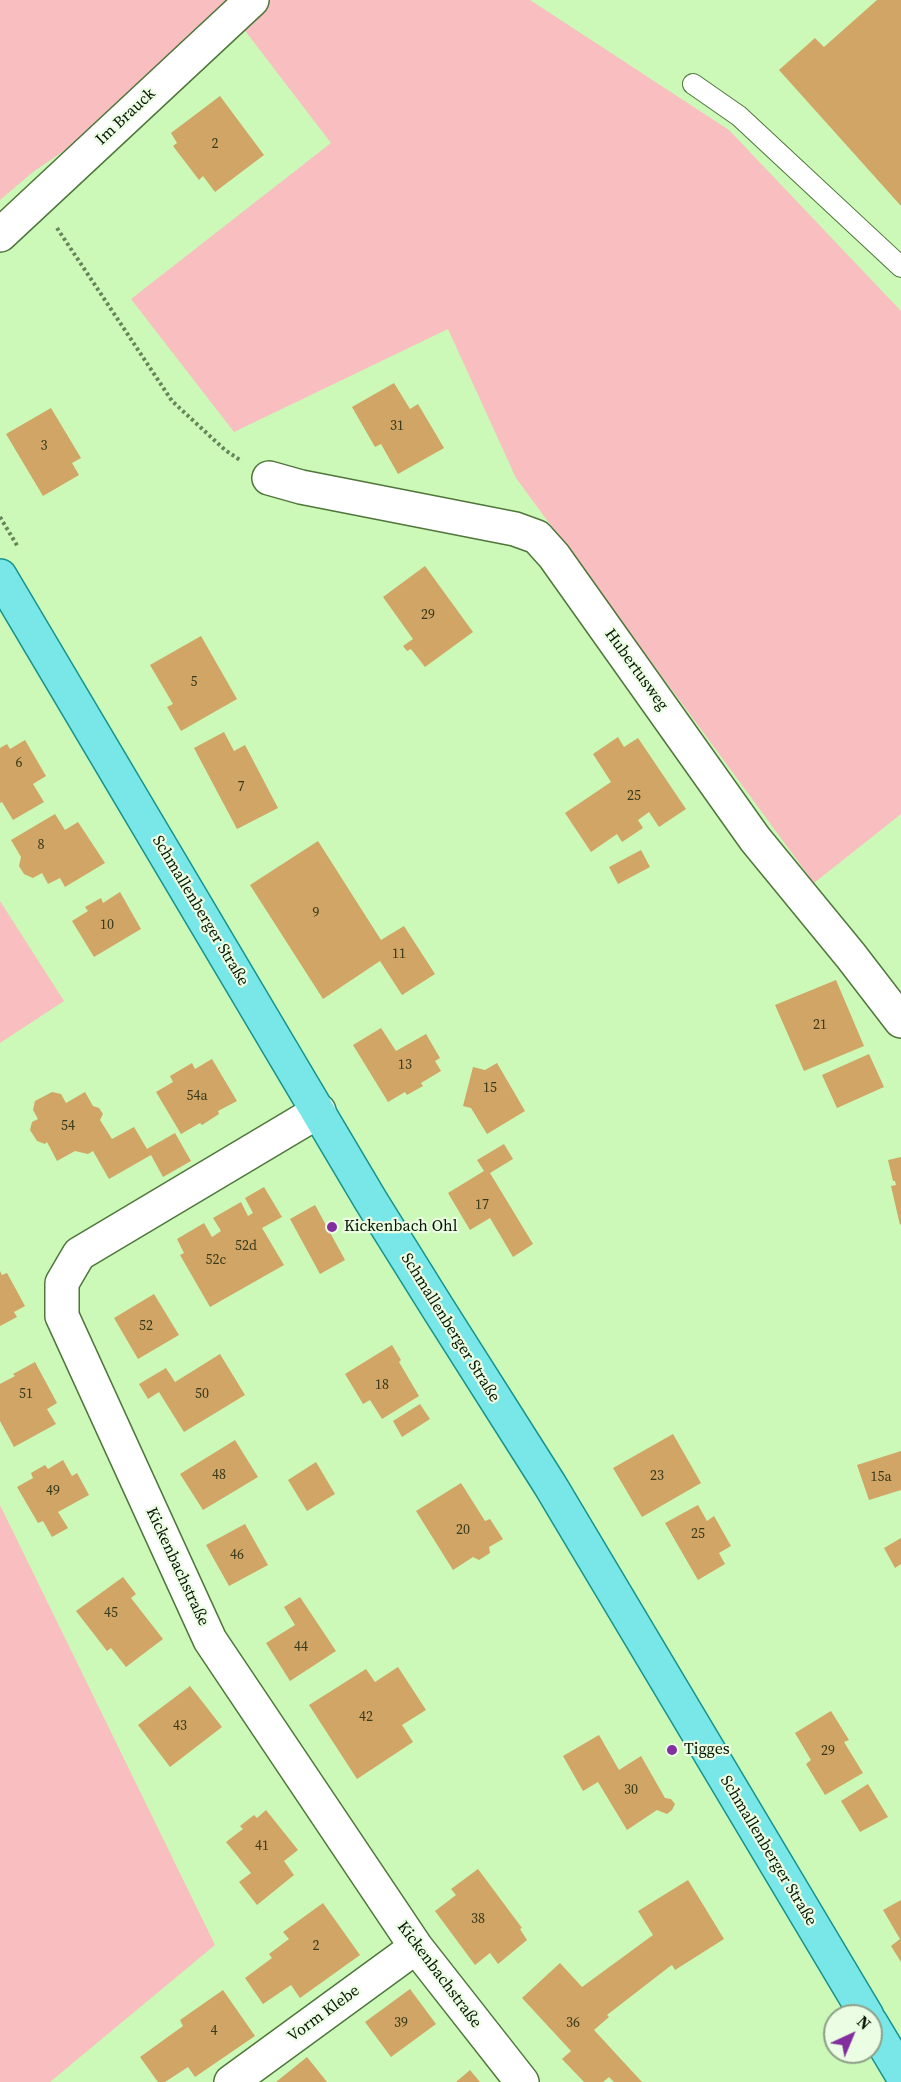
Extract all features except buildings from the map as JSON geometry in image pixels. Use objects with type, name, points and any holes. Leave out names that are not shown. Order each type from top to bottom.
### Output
[{"type":"main road","name":"Schmallenberger Straße","points":[[0,576],[432,1300],[550,1485],[860,2004]]},
{"type":"main road","points":[[883,2043],[901,2073]]},
{"type":"street","name":"Im Brauck","points":[[0,235],[252,0]]},
{"type":"street","name":"Hubertusweg","points":[[269,478],[301,487],[515,529],[537,537],[568,575],[755,839],[901,1021]]},
{"type":"street","name":"Kickenbachstraße","points":[[319,1111],[79,1254],[62,1283],[62,1316],[210,1640],[416,1947],[522,2082]]},
{"type":"street","name":"Vorm Klebe","points":[[231,2082],[416,1947]]},
{"type":"lane","points":[[693,84],[739,116],[901,267]]},
{"type":"path","points":[[37,199],[172,401],[225,450],[269,478]]},
{"type":"shaded area","points":[[0,0],[530,0],[729,130],[901,311],[901,814],[814,883],[516,478],[448,329],[234,432],[131,299],[331,143],[243,28],[33,172],[0,200]]},
{"type":"shaded area","points":[[0,901],[64,1001],[0,1043]]},
{"type":"shaded area","points":[[0,1505],[215,1945],[50,2082],[0,2082]]},
{"type":"place","name":"Kickenbach Ohl","points":[[332,1227]]},
{"type":"place","name":"Tigges","points":[[672,1750]]}]
